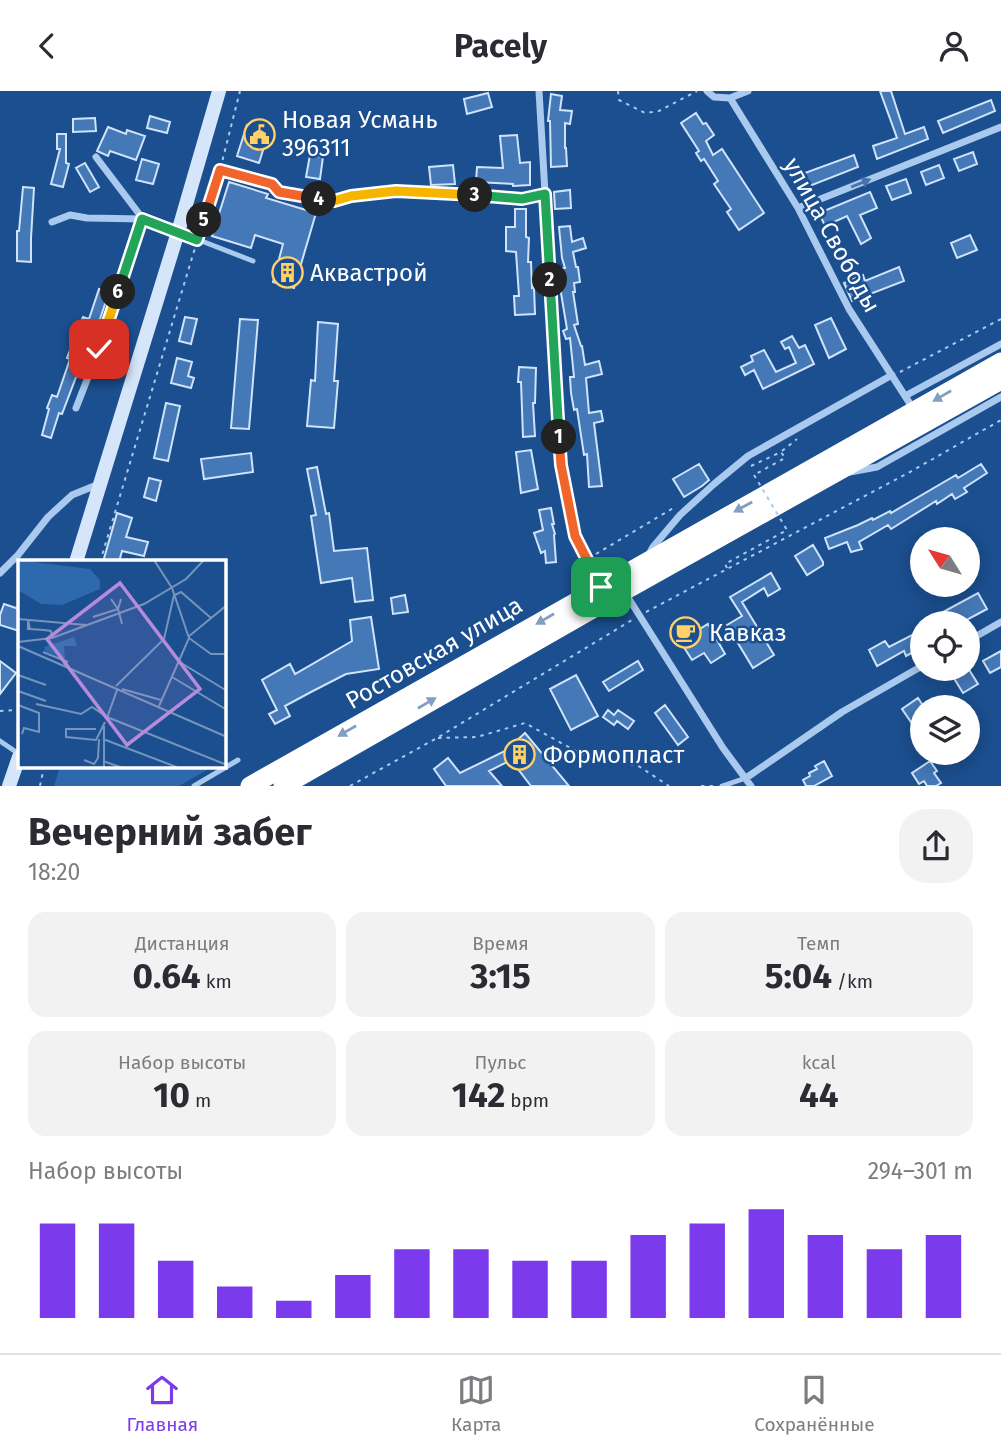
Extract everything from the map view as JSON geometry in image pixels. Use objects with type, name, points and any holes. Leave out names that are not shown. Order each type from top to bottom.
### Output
[{"type":"highway","name":"Ростовская улица","points":[[250,786],[643,563],[910,403],[1001,362]]},
{"type":"highway","name":"Ростовская улица","points":[[282,786],[1001,380]]},
{"type":"main road","points":[[77,560],[219,91]]},
{"type":"main road","points":[[9,786],[18,761]]},
{"type":"main road","points":[[16,786],[18,767]]},
{"type":"street","points":[[539,91],[561,465],[575,536],[601,587]]},
{"type":"street","points":[[707,91],[714,97],[730,98],[748,91]]},
{"type":"street","name":"улица Свободы","points":[[730,98],[798,208],[849,309],[910,403]]},
{"type":"street","points":[[798,208],[1001,127]]},
{"type":"street","points":[[96,157],[142,219]]},
{"type":"street","points":[[52,222],[70,215],[142,219],[178,232]]},
{"type":"street","points":[[76,408],[99,349],[142,219]]},
{"type":"street","points":[[910,403],[1001,344]]},
{"type":"street","name":"Ростовская улица","points":[[643,563],[680,515],[748,456],[892,376]]},
{"type":"street","points":[[829,477],[877,467],[1001,397]]},
{"type":"street","points":[[0,573],[48,517],[72,495],[100,483]]},
{"type":"street","points":[[624,591],[723,748],[751,786]]},
{"type":"street","points":[[980,634],[1001,622]]},
{"type":"street","points":[[746,778],[842,712],[910,673]]},
{"type":"lane","points":[[178,232],[253,261]]},
{"type":"lane","points":[[0,741],[18,757]]},
{"type":"lane","points":[[226,767],[238,760]]},
{"type":"lane","points":[[194,786],[223,769]]},
{"type":"lane","points":[[723,786],[746,778]]},
{"type":"path","points":[[101,560],[220,170],[240,91]]},
{"type":"path","points":[[618,91],[619,100],[645,113],[659,111],[697,91]]},
{"type":"path","points":[[220,170],[272,184],[279,192],[334,201],[351,196],[396,191],[522,199],[545,194]]},
{"type":"path","points":[[892,376],[1001,319]]},
{"type":"path","points":[[349,786],[437,738],[639,616],[1001,420]]},
{"type":"path","points":[[727,569],[725,564],[787,530],[754,474],[785,458]]},
{"type":"path","points":[[0,711],[18,710]]},
{"type":"path","points":[[437,738],[477,737],[525,723],[594,761],[637,765],[669,786]]},
{"type":"path","points":[[701,786],[723,786]]},
{"type":"shaded area","points":[[59,769],[207,770],[179,786],[54,786]]},
{"type":"building","points":[[880,91],[891,91],[905,134],[924,127],[928,139],[877,159],[873,146],[897,138]]},
{"type":"building","points":[[488,93],[492,107],[467,114],[464,99]]},
{"type":"building","points":[[551,94],[562,96],[560,110],[572,111],[570,124],[565,123],[567,166],[551,167],[548,121]]},
{"type":"building","points":[[991,100],[995,111],[943,133],[938,121]]},
{"type":"building","points":[[696,113],[714,135],[706,141],[713,155],[722,149],[764,213],[739,230],[727,212],[731,209],[714,184],[718,181],[704,159],[701,161],[696,153],[699,151],[681,123]]},
{"type":"building","points":[[150,116],[170,122],[167,133],[147,128]]},
{"type":"building","points":[[95,118],[96,131],[73,132],[73,119]]},
{"type":"building","points":[[247,125],[269,131],[259,163],[237,156]]},
{"type":"building","points":[[108,127],[126,134],[127,130],[145,136],[136,160],[110,151],[108,156],[97,151]]},
{"type":"building","points":[[57,134],[66,134],[66,163],[69,164],[63,187],[51,184],[60,149],[57,149]]},
{"type":"building","points":[[517,135],[520,163],[530,162],[530,185],[476,182],[477,167],[503,168],[500,136]]},
{"type":"building","points":[[973,152],[977,164],[959,171],[954,159]]},
{"type":"building","points":[[310,155],[323,157],[320,179],[306,177]]},
{"type":"building","points":[[854,155],[858,167],[807,187],[802,174]]},
{"type":"building","points":[[142,159],[159,164],[153,184],[136,180]]},
{"type":"building","points":[[85,163],[99,187],[90,192],[76,168]]},
{"type":"building","points":[[453,165],[455,184],[431,185],[429,167]]},
{"type":"building","points":[[939,165],[944,178],[926,185],[921,172]]},
{"type":"building","points":[[906,179],[911,193],[892,200],[886,186]]},
{"type":"building","points":[[229,182],[268,194],[266,198],[316,213],[294,288],[273,282],[283,244],[255,235],[251,248],[212,236]]},
{"type":"building","points":[[23,187],[34,188],[31,262],[17,261],[17,231]]},
{"type":"building","points":[[570,190],[571,208],[555,209],[554,192]]},
{"type":"building","points":[[870,192],[877,208],[860,215],[871,238],[861,244],[847,216],[825,226],[819,213]]},
{"type":"building","points":[[515,209],[526,209],[528,262],[531,262],[535,314],[515,315],[514,296],[519,296],[516,252],[506,251],[506,227],[515,227]]},
{"type":"building","points":[[570,226],[572,242],[583,238],[586,248],[573,252],[580,282],[574,283],[578,324],[574,325],[582,346],[585,365],[599,361],[602,374],[586,378],[589,413],[601,411],[603,421],[594,423],[602,486],[589,487],[587,454],[584,455],[577,409],[574,410],[571,393],[570,377],[574,377],[570,338],[566,339],[563,331],[567,329],[557,269],[565,268],[559,227]]},
{"type":"building","points":[[970,235],[977,250],[957,258],[951,243]]},
{"type":"building","points":[[899,267],[904,281],[852,301],[844,283],[863,275],[865,281]]},
{"type":"building","points":[[99,289],[109,292],[94,337],[86,334],[79,350],[87,353],[62,414],[59,413],[51,438],[42,435],[52,395],[57,397],[70,359],[67,358],[83,317],[89,319]]},
{"type":"building","points":[[185,317],[197,319],[191,344],[179,341]]},
{"type":"building","points":[[831,318],[846,349],[829,358],[815,325]]},
{"type":"building","points":[[240,319],[258,320],[249,429],[231,428]]},
{"type":"building","points":[[318,322],[338,324],[334,381],[338,381],[334,428],[307,426],[311,380],[315,381]]},
{"type":"building","points":[[792,336],[799,348],[805,345],[814,364],[763,389],[754,370],[745,375],[741,367],[753,361],[751,356],[764,350],[776,372],[796,363],[789,347],[785,349],[781,342]]},
{"type":"building","points":[[177,358],[192,362],[188,376],[194,378],[191,388],[171,383]]},
{"type":"building","points":[[519,367],[536,368],[533,403],[535,436],[523,437]]},
{"type":"building","points":[[166,403],[180,406],[168,461],[154,458]]},
{"type":"building","points":[[531,450],[538,489],[521,493],[516,452]]},
{"type":"building","points":[[251,453],[253,472],[204,479],[201,459]]},
{"type":"building","points":[[699,464],[709,480],[684,497],[673,479]]},
{"type":"building","points":[[981,464],[987,473],[964,488],[967,492],[955,499],[952,494],[891,529],[888,525],[859,542],[862,549],[851,552],[847,542],[829,549],[825,538],[890,511],[891,513],[956,475],[958,478]]},
{"type":"building","points":[[317,467],[326,514],[329,513],[334,551],[367,548],[373,600],[355,602],[352,578],[321,583],[311,516],[316,515],[307,469]]},
{"type":"building","points":[[149,478],[161,481],[156,501],[144,497]]},
{"type":"building","points":[[551,508],[556,562],[546,563],[545,551],[541,553],[534,533],[543,530],[539,510]]},
{"type":"building","points":[[117,513],[132,518],[126,537],[148,542],[144,556],[122,551],[120,560],[104,560]]},
{"type":"building","points":[[813,545],[823,565],[807,575],[795,556]]},
{"type":"building","points":[[771,573],[780,589],[768,596],[764,588],[742,602],[774,655],[753,668],[727,625],[742,616],[730,597]]},
{"type":"building","points":[[405,595],[408,612],[393,614],[391,598]]},
{"type":"building","points":[[971,597],[980,597],[987,609],[980,613],[945,611]]},
{"type":"building","points":[[4,604],[18,609],[18,631],[0,625]]},
{"type":"building","points":[[371,617],[379,669],[346,674],[311,692],[285,706],[290,716],[275,724],[269,714],[277,710],[262,680],[290,664],[295,674],[352,641],[350,620]]},
{"type":"building","points":[[708,624],[725,654],[711,663],[704,653],[692,660],[680,641]]},
{"type":"building","points":[[910,636],[910,654],[906,656],[904,651],[877,666],[869,650],[885,641],[889,647]]},
{"type":"building","points":[[1001,651],[1001,667],[990,673],[983,661]]},
{"type":"building","points":[[0,661],[16,673],[0,694]]},
{"type":"building","points":[[638,661],[643,670],[609,691],[603,682]]},
{"type":"building","points":[[576,675],[598,716],[571,730],[550,689]]},
{"type":"building","points":[[956,681],[976,681],[978,684],[963,693]]},
{"type":"building","points":[[910,704],[910,721],[902,709]]},
{"type":"building","points":[[665,705],[688,737],[678,745],[655,713]]},
{"type":"building","points":[[608,710],[614,715],[618,710],[634,721],[628,729],[617,721],[614,725],[603,717]]},
{"type":"building","name":"Формопласт","points":[[525,733],[569,786],[531,786],[511,760],[489,771],[502,786],[446,786],[434,769],[448,758],[460,773],[505,751]]},
{"type":"building","points":[[824,761],[832,776],[814,786],[806,786],[803,780],[817,769],[815,766]]},
{"type":"building","points":[[924,765],[933,765],[937,771],[934,773],[941,783],[927,786],[924,781],[919,784],[912,773]]},
{"type":"place","name":"Новая Усмань 396311","points":[[259,134]]},
{"type":"place","name":"Аквастрой","points":[[287,273]]},
{"type":"place","name":"Кавказ","points":[[686,633]]},
{"type":"place","name":"Формопласт","points":[[520,755]]},
{"type":"route","points":[[99,349],[142,219],[197,240],[220,170],[272,184],[279,192],[334,201],[351,196],[396,191],[522,199],[545,194],[561,465],[575,536],[601,587]]}]
